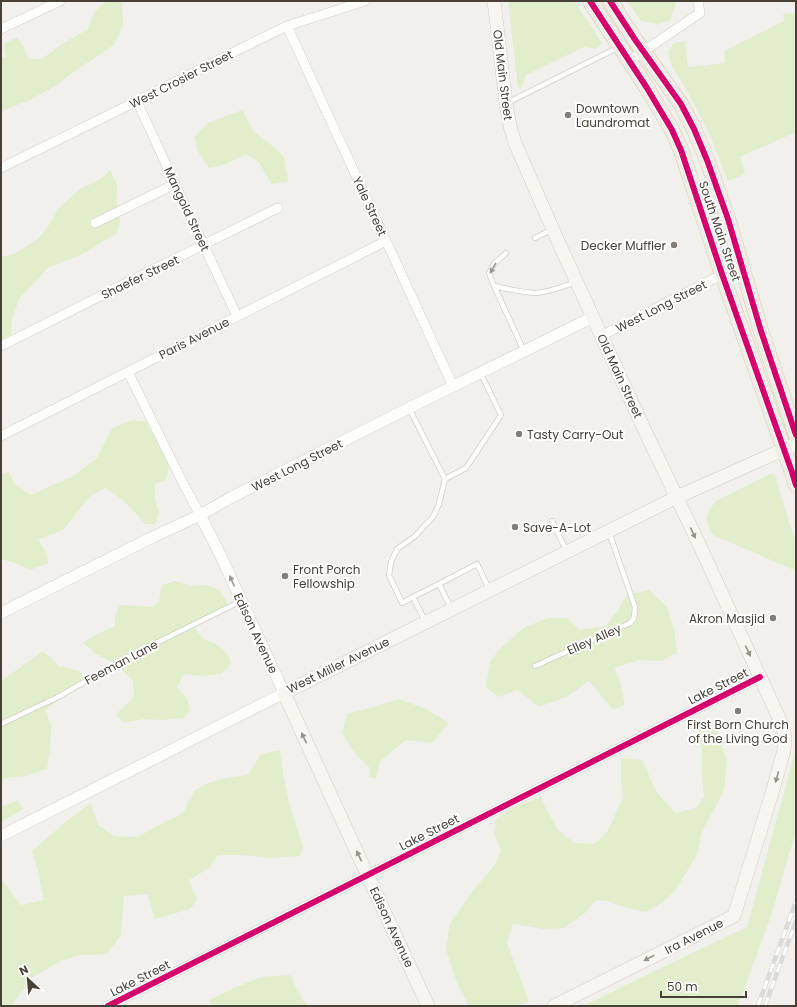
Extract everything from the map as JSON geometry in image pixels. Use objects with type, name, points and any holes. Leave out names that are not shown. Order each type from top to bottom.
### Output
[{"type":"main road","name":"Old Main Street","points":[[494,1],[506,103],[512,135],[601,336],[760,677],[782,726],[785,738]]},
{"type":"main road","name":"South Main Street","points":[[590,1],[660,109],[681,150],[722,274],[790,446],[796,485]]},
{"type":"main road","name":"South Main Street","points":[[610,1],[680,104],[694,129],[707,160],[728,220],[761,332],[796,435]]},
{"type":"main road","name":"West Miller Avenue","points":[[284,692],[677,497],[790,446]]},
{"type":"main road","name":"Edison Avenue","points":[[284,692],[428,1006]]},
{"type":"main road","name":"Ira Avenue","points":[[554,1006],[734,916],[772,793],[784,750],[785,738]]},
{"type":"street","points":[[1,29],[60,1]]},
{"type":"street","name":"West Crosier Street","points":[[1,168],[287,26],[365,1]]},
{"type":"street","points":[[629,61],[700,13],[698,1]]},
{"type":"street","name":"Yale Street","points":[[287,26],[453,386]]},
{"type":"street","name":"Mangold Street","points":[[137,101],[237,316]]},
{"type":"street","points":[[95,223],[175,184]]},
{"type":"street","name":"Shaefer Street","points":[[1,346],[278,208]]},
{"type":"street","name":"Paris Avenue","points":[[1,436],[386,240]]},
{"type":"street","name":"West Long Street","points":[[601,336],[741,265]]},
{"type":"street","name":"West Long Street","points":[[1,613],[200,515],[232,497],[480,372],[593,317]]},
{"type":"street","name":"Edison Avenue","points":[[128,372],[182,482],[219,552],[284,692]]},
{"type":"street","name":"Lake Street","points":[[108,1006],[760,677]]},
{"type":"street","name":"West Miller Avenue","points":[[1,836],[284,692]]},
{"type":"lane","points":[[506,103],[620,46]]},
{"type":"lane","points":[[535,238],[553,230]]},
{"type":"lane","points":[[506,254],[494,264],[489,273],[524,351]]},
{"type":"lane","points":[[494,286],[510,290],[536,293],[577,282]]},
{"type":"lane","points":[[445,479],[466,468],[501,415],[480,372]]},
{"type":"lane","points":[[409,408],[445,479],[439,504],[433,518],[414,537],[397,549],[390,562],[389,575],[402,603],[477,564],[489,590]]},
{"type":"lane","points":[[552,521],[567,552]]},
{"type":"lane","name":"Elley Alley","points":[[535,666],[630,623],[634,618],[635,607],[608,531]]},
{"type":"lane","points":[[439,584],[452,609]]},
{"type":"lane","points":[[413,597],[426,622]]},
{"type":"lane","name":"Feeman Lane","points":[[1,724],[60,696],[122,660],[241,601]]},
{"type":"green space","points":[[106,1],[122,1],[123,26],[114,45],[72,73],[57,85],[28,101],[1,112],[1,59],[6,56],[4,43],[17,38],[24,47],[28,59],[42,59],[62,44],[88,29],[95,11]]},
{"type":"green space","points":[[508,1],[574,1],[602,43],[596,49],[584,47],[526,75],[521,89],[518,87]]},
{"type":"green space","points":[[627,1],[677,1],[670,21],[658,24],[641,21]]},
{"type":"green space","points":[[796,13],[796,132],[740,157],[745,174],[728,181],[709,133],[671,64],[668,52],[674,43],[685,41],[688,67],[725,63],[724,51],[784,21],[783,14]]},
{"type":"green space","points":[[242,110],[254,132],[274,147],[284,157],[288,182],[271,184],[259,162],[246,154],[226,164],[209,168],[197,150],[195,136],[208,123]]},
{"type":"green space","points":[[110,170],[117,184],[116,199],[120,220],[117,233],[79,256],[49,267],[19,299],[12,319],[11,335],[1,346],[1,257],[14,254],[38,239],[49,225],[58,209],[79,190],[102,178]]},
{"type":"green space","points":[[133,420],[146,422],[169,466],[166,480],[155,484],[155,498],[159,512],[155,524],[145,524],[122,499],[105,488],[90,496],[63,530],[38,540],[46,552],[48,563],[30,570],[15,563],[1,559],[1,475],[9,472],[16,485],[31,495],[73,476],[97,458],[112,428]]},
{"type":"green space","points":[[772,473],[775,475],[796,541],[796,571],[713,535],[707,518],[716,501]]},
{"type":"green space","points":[[175,581],[191,586],[206,585],[219,590],[227,601],[227,608],[193,625],[202,638],[218,645],[229,656],[231,665],[221,674],[202,676],[184,674],[177,688],[187,698],[190,711],[183,718],[162,720],[144,719],[123,723],[116,714],[134,697],[133,680],[112,662],[96,654],[83,643],[97,634],[115,626],[115,615],[120,605],[153,607],[159,601],[162,585]]},
{"type":"green space","points":[[649,590],[667,607],[674,629],[677,653],[661,661],[639,660],[614,668],[619,678],[625,705],[613,710],[589,681],[566,697],[539,707],[518,690],[498,697],[486,687],[490,662],[498,651],[523,628],[548,618],[567,618],[580,630],[606,626],[627,595]]},
{"type":"green space","points":[[43,651],[59,666],[80,671],[86,685],[58,700],[45,710],[51,725],[50,751],[47,769],[25,776],[7,778],[1,781],[1,681]]},
{"type":"green space","points":[[398,699],[424,708],[449,723],[432,743],[406,740],[380,761],[376,779],[369,777],[370,768],[356,755],[342,733],[347,714]]},
{"type":"green space","points":[[709,718],[720,738],[727,762],[724,790],[701,834],[698,853],[675,891],[663,902],[646,912],[623,907],[608,901],[596,900],[585,913],[564,928],[544,929],[513,924],[507,943],[529,1001],[519,1006],[469,1006],[457,983],[446,950],[450,923],[475,888],[494,866],[501,851],[494,834],[496,819],[517,806],[540,797],[558,830],[574,843],[594,844],[607,832],[623,798],[621,758],[642,760],[656,791],[675,813],[696,808],[704,797],[702,750],[697,725]]},
{"type":"green space","points":[[796,748],[796,831],[771,916],[738,1006],[583,1006],[747,927]]},
{"type":"green space","points":[[280,750],[289,803],[303,847],[300,856],[272,858],[242,855],[218,855],[209,868],[189,880],[197,900],[190,909],[155,919],[147,894],[124,896],[121,935],[107,954],[80,955],[61,961],[33,977],[13,1003],[13,1006],[1,1006],[1,879],[21,905],[44,900],[32,851],[68,820],[91,803],[98,825],[114,836],[138,837],[183,813],[194,791],[208,783],[225,778],[248,775],[261,754]]},
{"type":"green space","points":[[18,800],[23,809],[1,822],[1,806]]},
{"type":"green space","points":[[290,975],[302,999],[308,1006],[212,1006],[209,1000],[261,977]]},
{"type":"railway","points":[[758,1006],[796,901]]},
{"type":"railway","points":[[765,1006],[796,921]]},
{"type":"cycle path","points":[[590,1],[647,88],[672,130],[681,150],[722,274],[796,485]]},
{"type":"cycle path","points":[[610,1],[636,41],[681,104],[694,129],[707,160],[728,219],[761,331],[796,435]]},
{"type":"cycle path","points":[[108,1006],[760,677]]},
{"type":"place","name":"Downtown Laundromat","points":[[568,115]]},
{"type":"place","name":"Decker Muffler","points":[[674,245]]},
{"type":"place","name":"Tasty Carry-Out","points":[[519,434]]},
{"type":"place","name":"Save-A-Lot","points":[[515,527]]},
{"type":"place","name":"Front Porch Fellowship","points":[[285,576]]},
{"type":"place","name":"Akron Masjid","points":[[773,618]]},
{"type":"place","name":"First Born Church of the Living God","points":[[738,711]]}]
